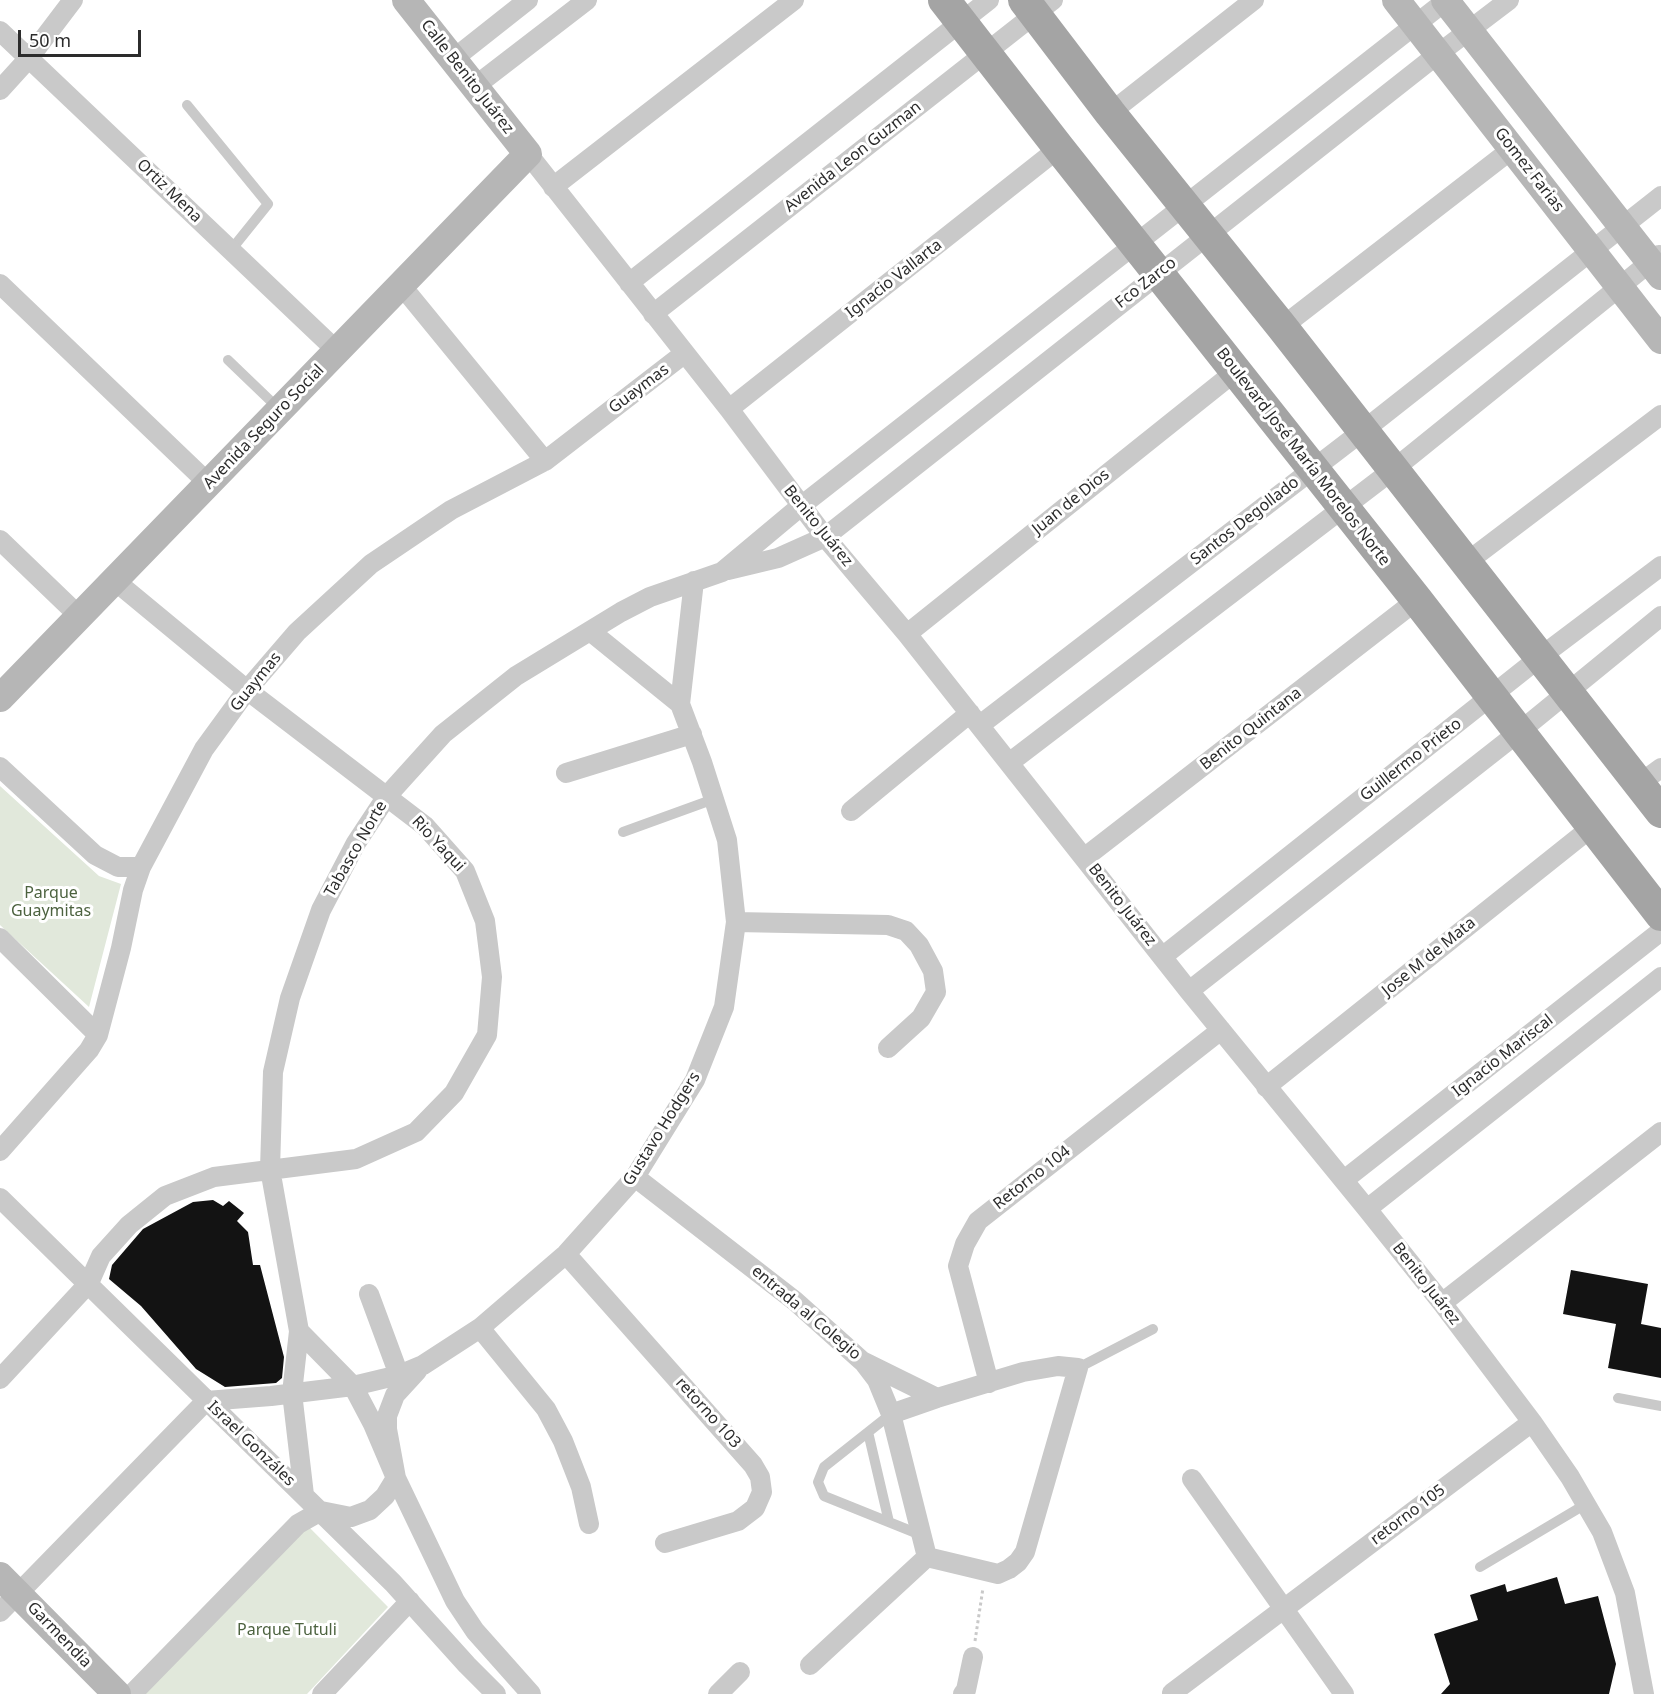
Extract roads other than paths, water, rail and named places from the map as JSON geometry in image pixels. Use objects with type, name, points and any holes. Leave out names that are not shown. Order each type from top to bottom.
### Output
[{"type":"main road","points":[[1037,5],[1110,112],[1364,430],[1539,658],[1567,693],[1650,776],[1661,812]]},
{"type":"main road","name":"Boulevard José María Morelos Norte","points":[[953,11],[1417,600],[1661,915]]},
{"type":"street","points":[[0,90],[29,58],[73,0]]},
{"type":"street","name":"Calle Benito Juárez","points":[[406,0],[528,154]]},
{"type":"street","points":[[452,60],[528,0]]},
{"type":"street","points":[[474,87],[587,0]]},
{"type":"street","points":[[553,188],[794,0]]},
{"type":"street","points":[[629,284],[953,11],[989,0]]},
{"type":"street","points":[[1110,112],[1254,0]]},
{"type":"street","name":"Gomez Farias","points":[[1396,0],[1661,340]]},
{"type":"street","points":[[801,506],[1446,0],[1622,226],[1657,264],[1620,287],[1344,508],[1009,763]]},
{"type":"street","name":"Fco Zarco","points":[[825,537],[1158,273],[1509,0]]},
{"type":"street","name":"Avenida Leon Guzman","points":[[653,314],[986,53],[1037,5]]},
{"type":"street","name":"Ortiz Mena","points":[[0,32],[337,351]]},
{"type":"street","name":"Ignacio Vallarta","points":[[729,409],[1059,148]]},
{"type":"street","points":[[1282,327],[1512,149]]},
{"type":"street","name":"Benito Juárez","points":[[528,154],[729,409],[825,537],[907,633],[1266,1088],[1344,1180],[1442,1303],[1532,1422],[1570,1477],[1602,1532],[1624,1593],[1644,1694]]},
{"type":"street","name":"Avenida Seguro Social","points":[[0,698],[528,154]]},
{"type":"street","name":"Santos Degollado","points":[[851,811],[1313,469],[1661,196]]},
{"type":"street","points":[[0,284],[209,484]]},
{"type":"street","points":[[401,285],[544,461]]},
{"type":"street","name":"Guaymas","points":[[0,1151],[89,1050],[98,1035],[141,867],[204,749],[247,690],[297,632],[371,564],[451,510],[544,461],[685,353]]},
{"type":"street","name":"Juan de Dios","points":[[907,633],[1236,371]]},
{"type":"street","points":[[1467,562],[1661,415]]},
{"type":"street","name":"Tabasco Norte","points":[[304,1495],[292,1394],[299,1331],[270,1169],[273,1072],[290,998],[321,910],[356,843],[387,796],[443,734],[516,676],[590,631],[650,597],[722,572],[801,506]]},
{"type":"street","points":[[722,572],[778,558],[825,537]]},
{"type":"street","points":[[0,540],[79,616]]},
{"type":"street","name":"Guillermo Prieto","points":[[1162,957],[1539,658],[1661,566]]},
{"type":"street","name":"Rio Yaqui","points":[[0,1379],[89,1284],[101,1256],[129,1225],[165,1196],[213,1177],[356,1159],[416,1132],[454,1094],[486,1035],[492,976],[485,921],[465,871],[425,826],[247,690],[114,580]]},
{"type":"street","name":"Gustavo Hodgers","points":[[206,1401],[353,1386],[399,1375],[423,1365],[480,1328],[566,1254],[635,1178],[695,1080],[724,1007],[736,922],[727,840],[681,704],[694,581]]},
{"type":"street","name":"Benito Quintana","points":[[1084,858],[1417,600]]},
{"type":"street","points":[[1189,991],[1519,732],[1661,616]]},
{"type":"street","points":[[590,631],[681,704]]},
{"type":"street","points":[[566,773],[692,734]]},
{"type":"street","points":[[0,767],[95,855],[118,867],[141,867]]},
{"type":"street","name":"Jose M de Mata","points":[[1266,1088],[1592,827]]},
{"type":"street","points":[[736,922],[888,925],[906,932],[919,945],[933,970],[936,992],[921,1018],[888,1048]]},
{"type":"street","name":"Ignacio Mariscal","points":[[1344,1180],[1661,931]]},
{"type":"street","points":[[0,939],[98,1035]]},
{"type":"street","points":[[1367,1209],[1661,977]]},
{"type":"street","name":"Retorno 104","points":[[988,1383],[958,1266],[965,1244],[978,1221],[1221,1030]]},
{"type":"street","points":[[1442,1303],[1661,1132]]},
{"type":"street","name":"entrada al Colegio","points":[[635,1178],[795,1301],[862,1361],[937,1398]]},
{"type":"street","name":"Israel Gonzáles","points":[[0,1198],[321,1511],[410,1601],[496,1694]]},
{"type":"street","name":"retorno 103","points":[[566,1254],[753,1465],[760,1477],[762,1492],[755,1508],[738,1521],[665,1543]]},
{"type":"street","points":[[369,1294],[399,1375]]},
{"type":"street","points":[[480,1328],[546,1409],[563,1441],[581,1487],[590,1524]]},
{"type":"street","points":[[299,1331],[353,1386],[455,1601],[475,1631],[531,1694]]},
{"type":"street","points":[[862,1361],[877,1380],[891,1414],[927,1557]]},
{"type":"street","points":[[132,1694],[298,1524],[321,1511],[351,1517],[369,1510],[386,1496],[396,1478],[387,1429],[387,1416],[394,1395],[423,1365]]},
{"type":"street","points":[[891,1414],[1023,1372],[1058,1366],[1078,1368],[1024,1552],[1018,1562],[998,1574],[927,1557]]},
{"type":"street","points":[[6,1594],[206,1401]]},
{"type":"street","name":"retorno 105","points":[[1172,1693],[1532,1422]]},
{"type":"street","points":[[1192,1479],[1344,1694]]},
{"type":"street","points":[[810,1665],[927,1557]]},
{"type":"street","name":"Garmendia","points":[[6,1594],[117,1694]]},
{"type":"street","points":[[322,1694],[410,1601]]},
{"type":"street","points":[[970,1693],[973,1657]]},
{"type":"street","points":[[718,1694],[740,1672]]},
{"type":"lane","points":[[187,105],[267,204],[231,250]]},
{"type":"lane","points":[[228,360],[280,411]]},
{"type":"lane","points":[[623,832],[714,799]]},
{"type":"lane","points":[[1078,1368],[1153,1329]]},
{"type":"lane","points":[[1618,1398],[1661,1406]]},
{"type":"lane","points":[[891,1414],[824,1467],[818,1482],[824,1496],[921,1535]]},
{"type":"lane","points":[[868,1432],[889,1522]]},
{"type":"lane","points":[[1480,1568],[1586,1504]]},
{"type":"park label","name":"Parque Guaymitas","points":[[51,902]]},
{"type":"park label","name":"Parque Tutuli","points":[[287,1630]]}]
